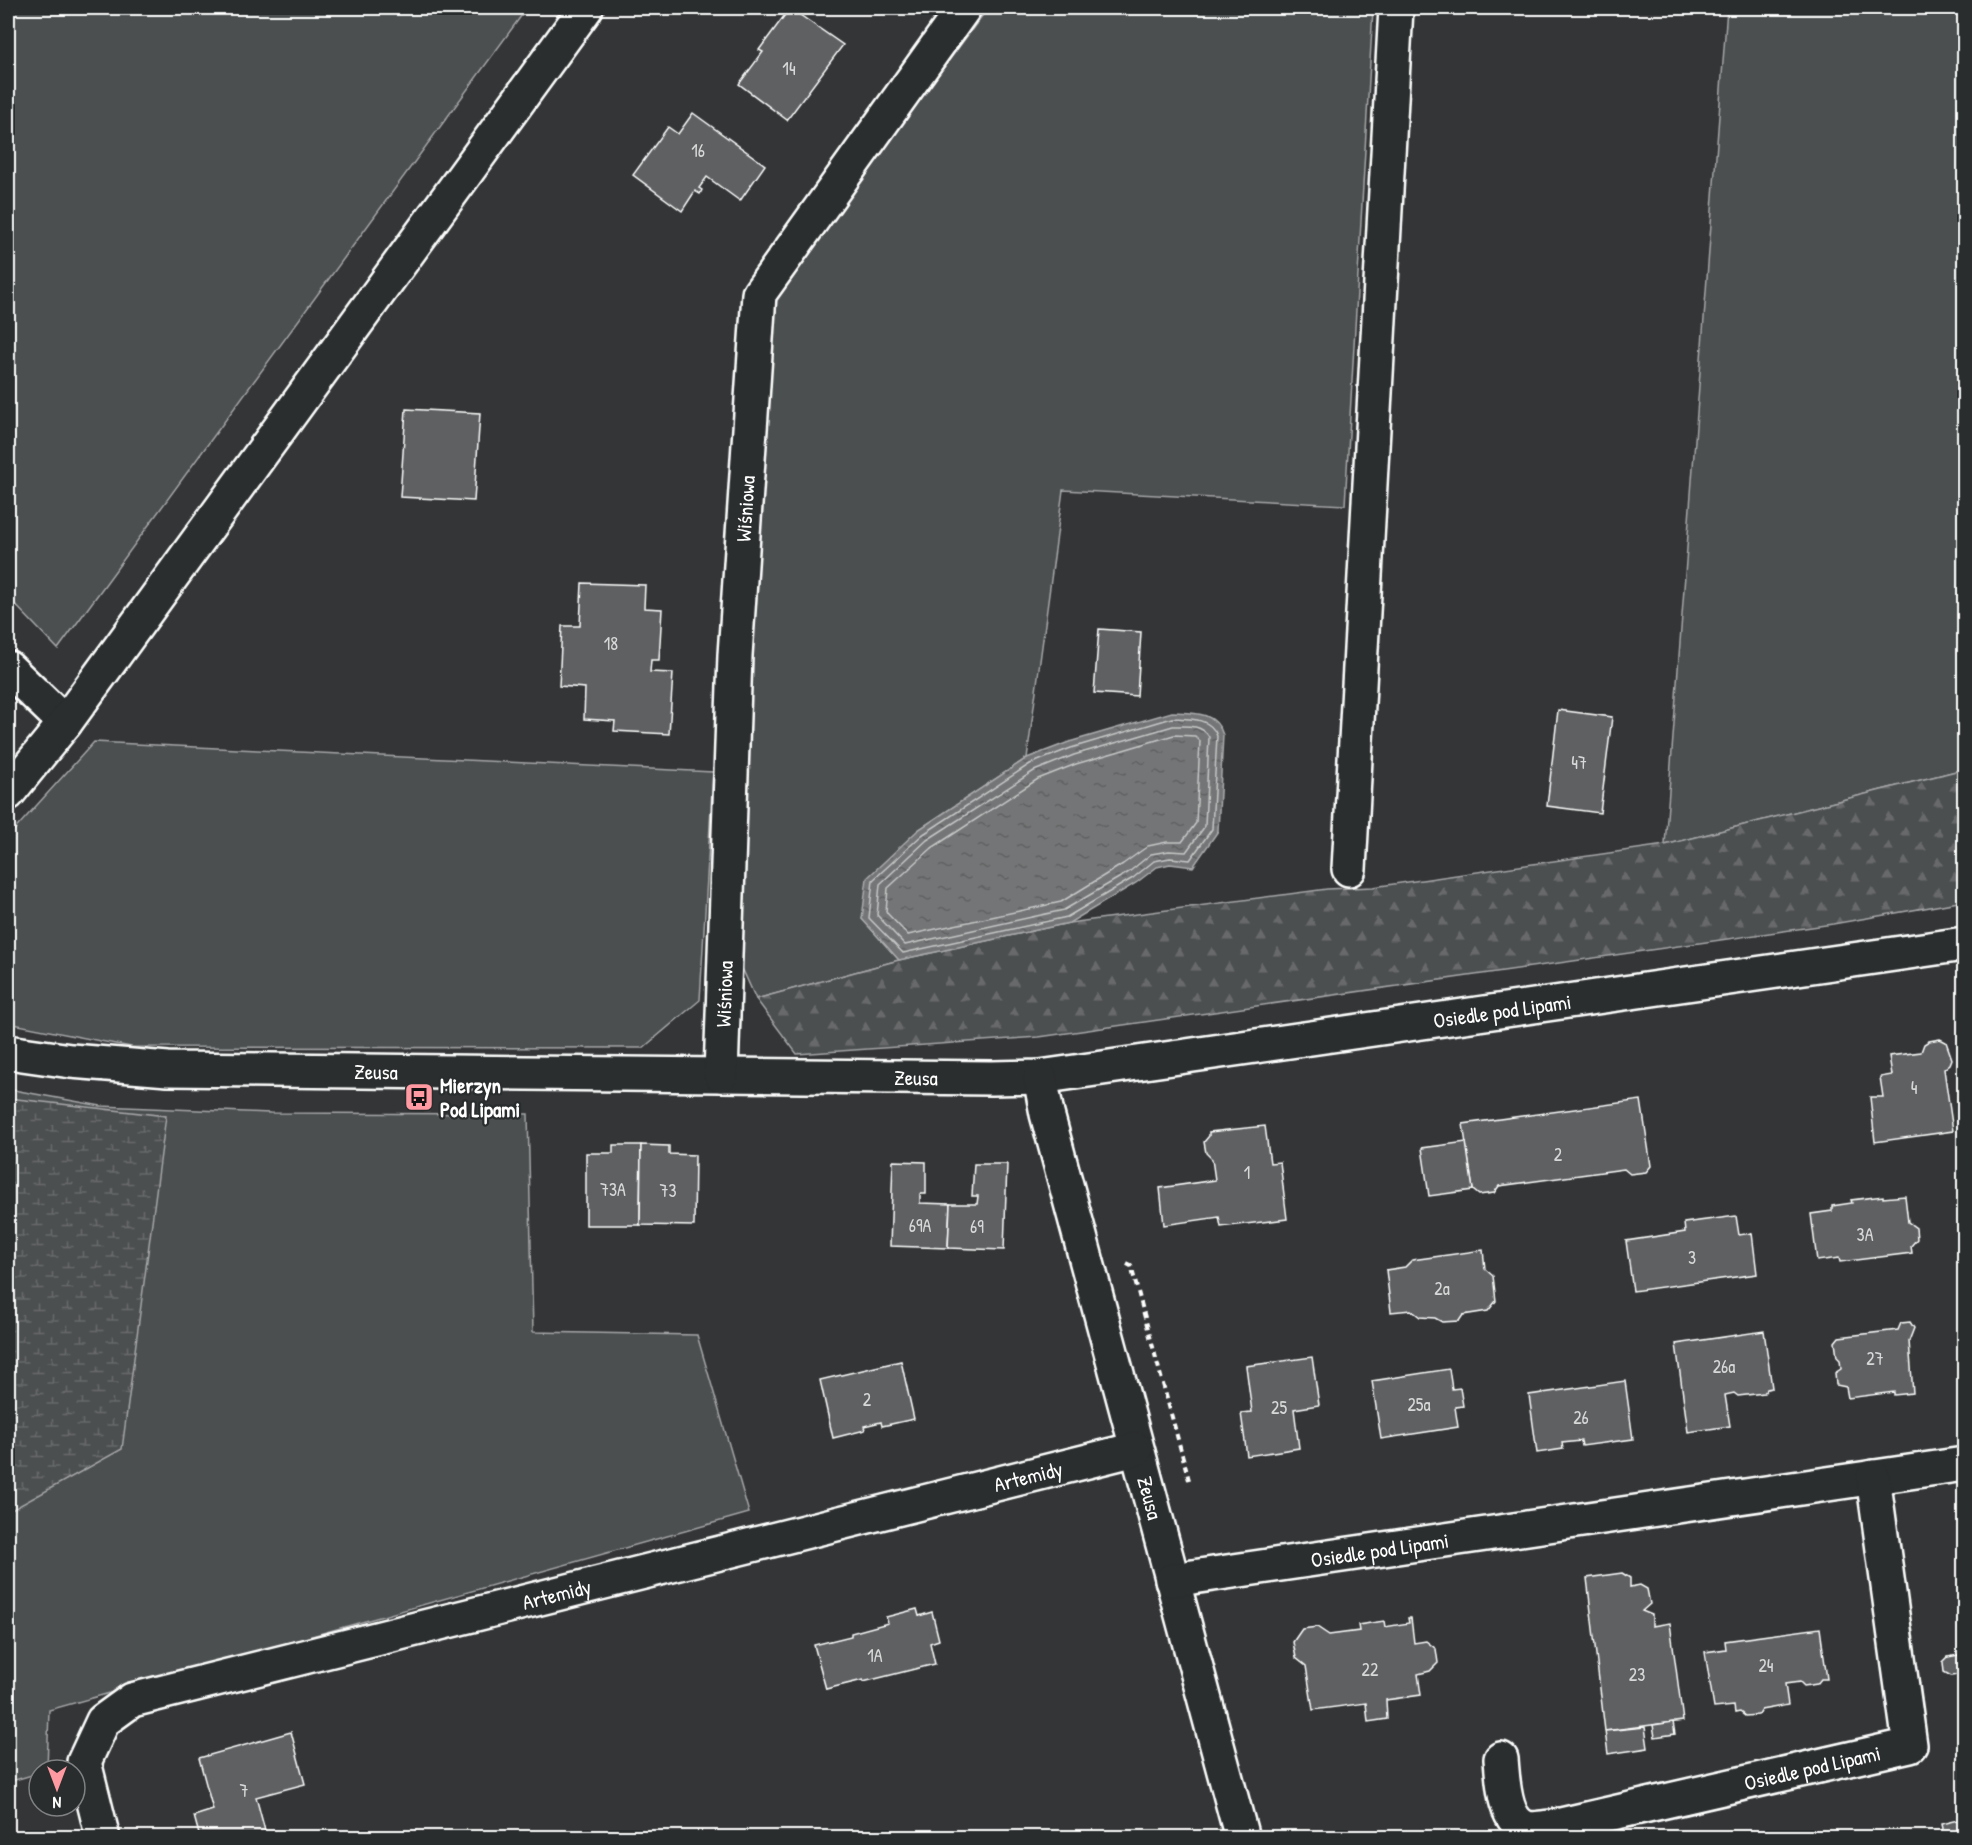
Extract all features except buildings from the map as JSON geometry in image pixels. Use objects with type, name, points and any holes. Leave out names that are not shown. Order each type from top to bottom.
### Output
[{"type":"street","points":[[16,783],[65,723],[586,8]]},
{"type":"street","name":"Wiśniowa","points":[[721,1075],[735,655],[759,294],[964,8]]},
{"type":"street","points":[[1349,869],[1396,8]]},
{"type":"street","points":[[8,668],[65,723]]},
{"type":"street","name":"Osiedle pod Lipami","points":[[1040,1077],[1965,944]]},
{"type":"street","name":"Zeusa","points":[[8,1052],[71,1061],[168,1069],[1040,1077],[1047,1114],[1242,1838]]},
{"type":"street","name":"Artemidy","points":[[103,1838],[84,1762],[103,1721],[132,1700],[1137,1449]]},
{"type":"street","name":"Osiedle pod Lipami","points":[[1172,1580],[1965,1464]]},
{"type":"street","name":"Osiedle pod Lipami","points":[[1500,1759],[1507,1804],[1515,1820],[1527,1828],[1552,1827],[1910,1745],[1873,1477]]},
{"type":"path","points":[[1124,1262],[1131,1266],[1190,1485]]},
{"type":"green space","points":[[8,8],[527,8],[58,649],[8,597]]},
{"type":"green space","points":[[988,8],[1373,8],[1345,505],[1063,490],[1027,758],[918,830],[862,919],[899,960],[756,999],[729,939],[772,298]]},
{"type":"green space","points":[[1727,8],[1964,8],[1964,769],[1665,845]]},
{"type":"green space","points":[[94,742],[713,772],[700,1000],[643,1048],[131,1047],[8,1023],[8,837]]},
{"type":"green space","points":[[1964,769],[1964,901],[1833,924],[1039,1037],[797,1054],[756,999],[899,960],[1069,923],[1327,889],[1373,887],[1665,845]]},
{"type":"green space","points":[[8,1089],[101,1106],[270,1113],[528,1114],[533,1332],[697,1335],[749,1513],[49,1710],[47,1758],[27,1758],[27,1776],[8,1782]]},
{"type":"green space","points":[[8,1098],[166,1116],[122,1449],[8,1512]]},
{"type":"water","points":[[1172,712],[1196,713],[1209,717],[1220,727],[1223,735],[1218,831],[1193,867],[1170,864],[1157,867],[1136,883],[1069,923],[899,960],[862,919],[867,878],[918,830],[1027,758],[1069,742]]},
{"type":"place","name":"Mierzyn Pod Lipami","points":[[419,1097]]}]
